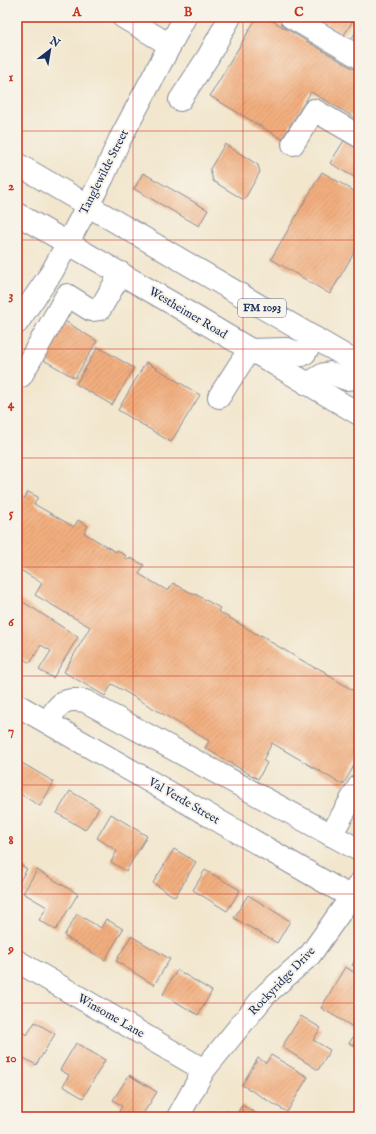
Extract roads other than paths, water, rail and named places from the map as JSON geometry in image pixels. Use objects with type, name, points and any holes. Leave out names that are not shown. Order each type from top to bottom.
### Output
[{"type":"street","points":[[123,17],[170,44]]},
{"type":"street","name":"Tanglewilde Street","points":[[17,322],[46,281],[68,243],[103,177],[119,141],[185,17]]},
{"type":"street","points":[[180,100],[208,57],[230,17]]},
{"type":"street","points":[[291,17],[359,57]]},
{"type":"street","points":[[293,144],[314,110],[359,136]]},
{"type":"street","name":"FM 1093","points":[[17,164],[359,364]]},
{"type":"street","name":"Westheimer Road","points":[[17,214],[359,414]]},
{"type":"street","points":[[46,281],[91,310],[100,309],[121,274]]},
{"type":"street","points":[[21,376],[67,295]]},
{"type":"street","points":[[219,398],[249,350],[287,349],[302,355],[315,338]]},
{"type":"street","points":[[307,384],[324,374],[330,373],[346,379],[359,378]]},
{"type":"street","points":[[48,722],[56,708],[64,701],[74,699],[85,701],[359,850]]},
{"type":"street","name":"Val Verde Street","points":[[17,705],[355,891]]},
{"type":"street","points":[[331,835],[359,786]]},
{"type":"street","name":"Rockyridge Drive","points":[[178,1117],[204,1070],[266,994],[310,954],[355,891]]},
{"type":"street","name":"Winsome Lane","points":[[17,961],[204,1070]]}]
